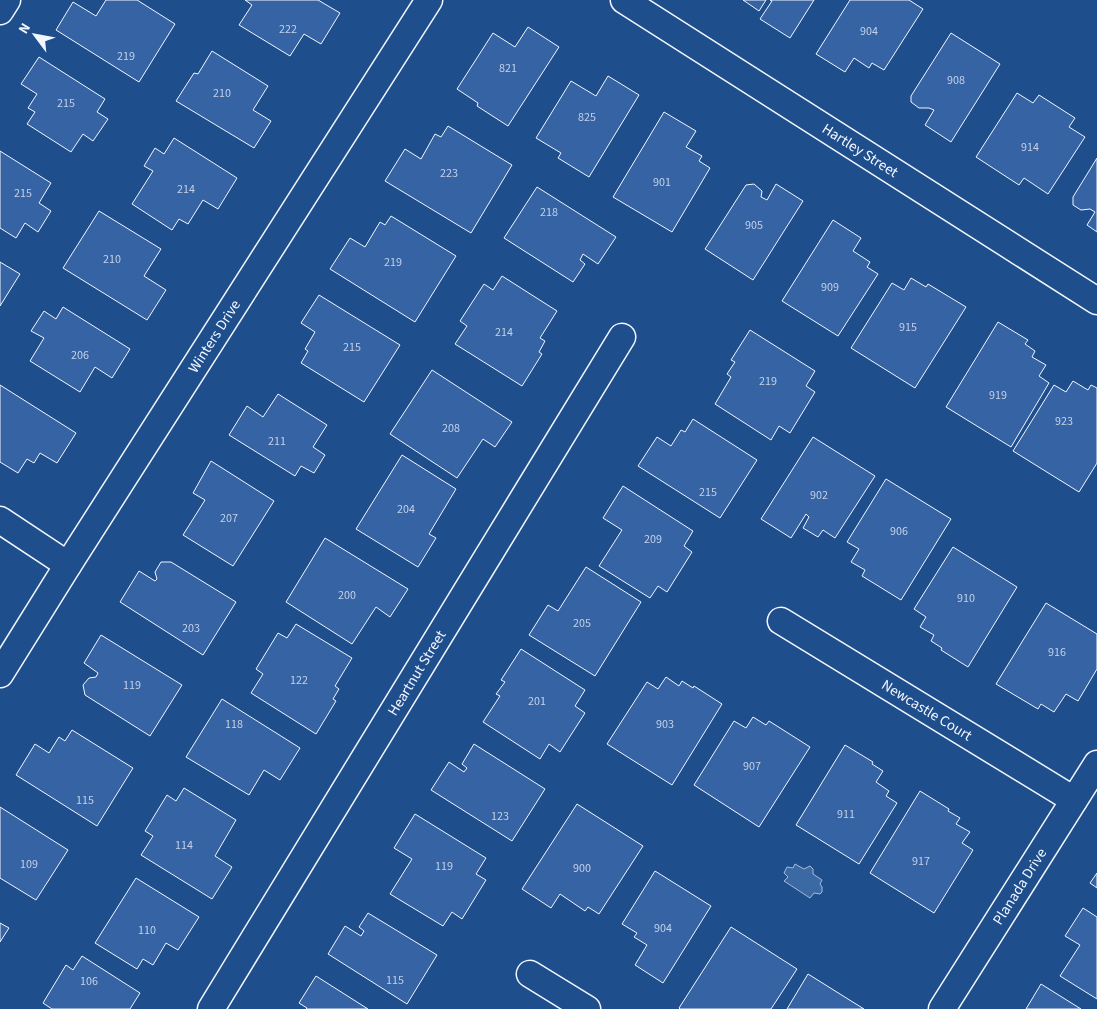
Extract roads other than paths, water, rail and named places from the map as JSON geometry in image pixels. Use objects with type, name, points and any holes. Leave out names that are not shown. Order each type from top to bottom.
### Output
[{"type":"street","points":[[0,11],[7,0]]},
{"type":"street","name":"Winters Drive","points":[[0,674],[429,0]]},
{"type":"street","name":"Hartley Street","points":[[624,0],[1097,302]]},
{"type":"street","name":"Heartnut Street","points":[[211,1009],[622,337]]},
{"type":"street","points":[[0,520],[68,565]]},
{"type":"street","name":"Newcastle Court","points":[[781,621],[1074,800]]},
{"type":"street","name":"Planada Drive","points":[[942,1009],[1097,764]]},
{"type":"street","points":[[530,974],[587,1009]]},
{"type":"water","points":[[795,864],[804,869],[810,866],[813,869],[813,874],[822,880],[820,884],[822,892],[820,894],[814,893],[810,898],[784,881],[788,877],[784,873],[787,867],[793,868]]}]
